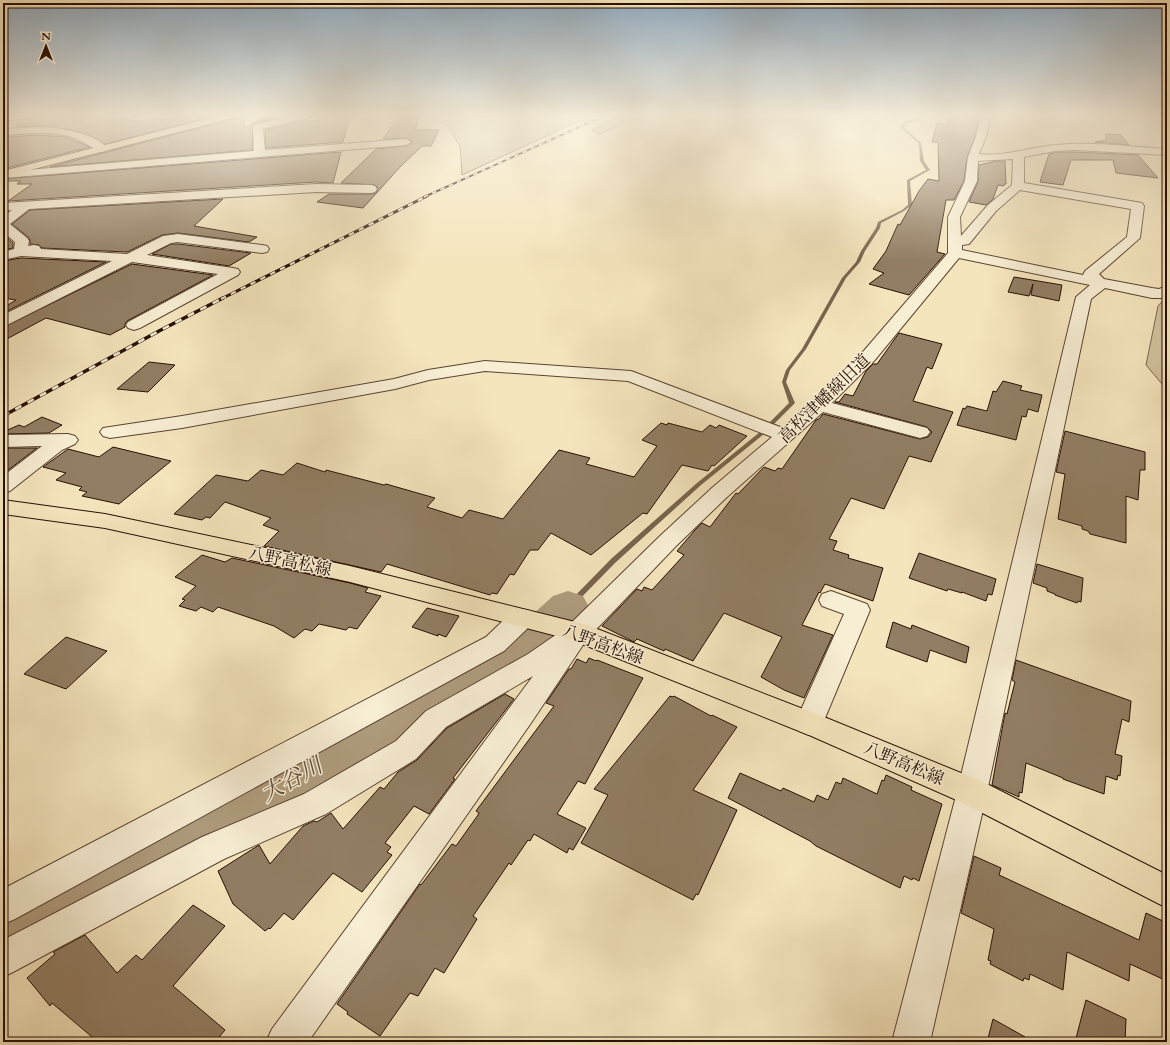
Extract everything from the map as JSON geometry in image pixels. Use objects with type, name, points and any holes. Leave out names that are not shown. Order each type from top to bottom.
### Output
[{"type":"main road","points":[[3,175],[45,164]]},
{"type":"main road","name":"八野高松線","points":[[3,507],[105,521],[350,574],[572,631],[809,723],[972,792],[1167,892]]},
{"type":"street","points":[[3,175],[134,164]]},
{"type":"street","points":[[954,248],[954,217],[971,181],[972,164]]},
{"type":"street","points":[[954,248],[964,241],[992,208],[1018,186],[1019,164]]},
{"type":"street","points":[[1018,186],[1138,206],[1133,238],[1090,274],[1101,284]]},
{"type":"street","points":[[3,207],[316,188],[372,189]]},
{"type":"street","points":[[21,252],[22,241],[5,229],[3,223],[25,206]]},
{"type":"street","points":[[3,321],[168,239],[178,238],[262,249]]},
{"type":"street","points":[[3,256],[71,241],[55,254]]},
{"type":"street","points":[[133,243],[148,244],[152,247]]},
{"type":"street","points":[[954,248],[1101,284],[1152,293],[1163,294],[1167,290]]},
{"type":"street","name":"高松津幡線旧道","points":[[572,631],[782,434],[820,406],[868,356],[954,248]]},
{"type":"street","points":[[21,252],[146,259],[233,272],[134,325]]},
{"type":"street","points":[[911,1042],[972,792],[1084,297],[1101,284]]},
{"type":"street","points":[[10,303],[33,306]]},
{"type":"street","points":[[110,432],[182,422],[395,384],[428,375],[486,366],[631,376],[782,434]]},
{"type":"street","points":[[820,406],[920,432]]},
{"type":"street","points":[[3,442],[68,440],[55,446],[3,486]]},
{"type":"street","points":[[809,723],[858,610],[831,600]]},
{"type":"street","points":[[3,907],[495,644],[529,620]]},
{"type":"street","points":[[3,959],[213,848],[315,804],[406,750],[436,720],[537,661],[572,631]]},
{"type":"street","points":[[285,1042],[521,715],[572,631]]},
{"type":"shaded area","points":[[461,164],[486,164],[462,175]]},
{"type":"shaded area","points":[[1167,296],[1167,390],[1146,365],[1158,306]]},
{"type":"building","points":[[3,164],[24,164],[3,169]]},
{"type":"building","points":[[62,164],[88,164],[50,167]]},
{"type":"building","points":[[194,164],[338,164],[333,183],[316,182],[8,201],[32,184],[17,184],[21,181],[3,181],[3,179]]},
{"type":"building","points":[[361,164],[403,164],[363,208],[317,202],[329,194],[371,194],[376,193],[378,188],[375,185],[341,183]]},
{"type":"building","points":[[939,164],[966,164],[964,181],[954,200],[946,200],[937,252],[945,254],[909,295],[869,284],[884,273],[873,269],[886,251],[898,224],[900,225],[919,191],[928,179],[939,181]]},
{"type":"building","points":[[1005,164],[1006,184],[1004,184],[1004,186],[998,185],[993,199],[986,205],[969,202],[978,182],[979,165]]},
{"type":"building","points":[[1046,164],[1070,164],[1063,185],[1040,182]]},
{"type":"building","points":[[1114,164],[1146,164],[1158,178],[1116,173]]},
{"type":"building","points":[[223,199],[194,226],[257,237],[249,242],[178,233],[162,235],[127,252],[42,248],[39,245],[30,244],[28,237],[12,224],[30,210]]},
{"type":"building","points":[[3,234],[13,243],[13,248],[3,250]]},
{"type":"building","points":[[171,244],[251,253],[229,266],[152,254]]},
{"type":"building","points":[[21,258],[106,262],[3,313],[3,308],[16,300],[3,298],[3,261]]},
{"type":"building","points":[[132,264],[213,275],[127,321],[125,327],[110,335],[46,318],[3,341],[3,327]]},
{"type":"building","points":[[1014,277],[1062,285],[1059,301],[1031,295],[1033,284],[1029,296],[1008,292]]},
{"type":"building","points":[[899,333],[942,344],[932,369],[927,367],[913,401],[953,412],[931,462],[909,456],[884,509],[851,498],[829,539],[837,541],[833,550],[849,555],[848,558],[883,568],[873,601],[825,584],[820,593],[819,592],[802,625],[833,635],[804,698],[784,690],[761,677],[782,637],[724,613],[693,661],[665,649],[664,651],[637,639],[634,642],[602,626],[637,589],[642,591],[644,587],[652,590],[684,555],[677,551],[695,530],[702,523],[710,527],[736,493],[738,494],[764,467],[775,471],[778,468],[782,469],[816,420],[823,414],[920,439],[928,437],[932,432],[927,427],[835,402],[839,402],[845,394],[853,396],[866,371],[873,364],[877,364]]},
{"type":"building","points":[[149,362],[175,365],[148,392],[117,389]]},
{"type":"building","points":[[1003,381],[1022,386],[1020,390],[1042,395],[1038,412],[1028,409],[1026,417],[1022,416],[1016,440],[957,425],[963,408],[965,409],[967,406],[987,411],[993,391],[996,392]]},
{"type":"building","points":[[42,417],[62,425],[49,433],[3,434],[3,432],[19,425],[24,427]]},
{"type":"building","points":[[661,423],[667,425],[668,423],[702,432],[710,425],[716,428],[719,425],[747,436],[714,466],[712,465],[708,471],[682,465],[647,514],[643,513],[591,555],[551,533],[538,550],[530,550],[514,575],[510,574],[497,594],[492,593],[490,595],[387,564],[381,572],[264,546],[279,531],[263,525],[271,518],[225,502],[210,518],[206,517],[202,520],[174,514],[216,475],[248,481],[261,470],[283,475],[297,463],[325,472],[326,470],[384,485],[386,484],[435,498],[427,507],[462,518],[469,510],[503,519],[559,450],[590,458],[586,464],[634,477],[657,446],[642,440]]},
{"type":"building","points":[[1065,431],[1145,452],[1145,470],[1140,470],[1138,500],[1126,496],[1126,543],[1090,534],[1088,531],[1082,529],[1082,526],[1058,519],[1065,474],[1056,472]]},
{"type":"building","points":[[113,447],[171,461],[119,504],[82,496],[87,492],[79,490],[82,487],[56,480],[66,473],[43,467],[68,449],[99,457]]},
{"type":"building","points":[[3,448],[37,448],[3,474]]},
{"type":"building","points":[[919,553],[996,579],[992,595],[988,594],[986,601],[962,592],[948,589],[947,591],[909,578]]},
{"type":"building","points":[[202,555],[225,562],[232,558],[350,583],[368,588],[365,592],[381,596],[357,629],[349,627],[346,630],[319,624],[312,631],[305,629],[294,638],[274,626],[218,607],[213,612],[201,607],[196,611],[179,606],[185,600],[182,599],[196,586],[175,577]]},
{"type":"building","points":[[1037,564],[1083,578],[1081,602],[1078,601],[1077,603],[1055,595],[1047,591],[1047,588],[1033,583]]},
{"type":"building","points":[[427,608],[459,616],[446,637],[438,634],[438,636],[412,627]]},
{"type":"building","points":[[893,622],[911,629],[912,625],[969,647],[966,663],[930,650],[927,662],[886,647]]},
{"type":"building","points":[[66,637],[107,651],[66,689],[24,674]]},
{"type":"building","points":[[589,658],[643,678],[585,784],[578,781],[557,814],[586,828],[573,850],[569,848],[567,853],[534,834],[530,841],[528,840],[511,865],[509,863],[473,916],[477,919],[444,973],[435,968],[418,996],[410,993],[380,1036],[347,1014],[348,1012],[337,1004],[420,884],[421,885],[452,844],[456,846],[478,815],[479,813],[476,811],[554,706],[546,703],[569,669],[571,669],[577,659],[586,663]]},
{"type":"building","points":[[1016,660],[1131,701],[1129,722],[1122,719],[1115,754],[1122,756],[1120,776],[1118,775],[1117,780],[1106,776],[1104,794],[1063,779],[1026,763],[1022,793],[1019,792],[1019,797],[992,785],[1005,713],[1007,714],[1015,682],[1012,680]]},
{"type":"building","points":[[505,694],[514,699],[453,778],[455,779],[429,814],[414,806],[385,843],[391,847],[387,852],[392,855],[362,892],[333,873],[293,920],[284,913],[270,929],[269,928],[265,931],[233,904],[218,871],[259,845],[270,864],[303,826],[314,821],[317,822],[331,813],[343,829],[380,787],[384,789],[398,772],[417,760],[447,728]]},
{"type":"building","points":[[670,696],[674,696],[711,716],[712,715],[737,727],[693,790],[737,810],[698,895],[696,894],[693,900],[581,843],[608,795],[594,789]]},
{"type":"building","points":[[740,773],[781,791],[783,788],[814,802],[817,795],[828,800],[836,782],[841,784],[843,778],[877,794],[882,780],[884,781],[886,775],[912,787],[911,790],[942,804],[919,881],[913,878],[912,880],[904,876],[900,888],[816,846],[810,841],[728,798]]},
{"type":"building","points":[[974,856],[1001,868],[999,875],[1139,940],[1146,913],[1167,923],[1167,981],[1130,964],[1129,981],[1067,952],[1063,990],[1030,974],[1029,980],[1024,978],[1023,981],[990,964],[991,961],[988,960],[994,929],[961,913]]},
{"type":"building","points":[[193,905],[225,926],[173,986],[225,1030],[215,1042],[98,1042],[52,1003],[50,1006],[27,978],[55,954],[53,952],[85,935],[117,973],[136,955],[142,960]]},
{"type":"building","points":[[1086,1000],[1126,1019],[1125,1042],[1075,1042]]},
{"type":"building","points":[[993,1019],[1034,1042],[987,1042]]},
{"type":"waterway","points":[[568,607],[613,561],[699,484],[762,433],[792,403],[784,382],[788,370],[804,349],[844,278],[858,262],[863,251],[878,228],[879,223],[910,205],[908,181],[928,170],[924,164]]},
{"type":"waterway","name":"大谷川","points":[[3,936],[436,700],[525,648],[568,607]]},
{"type":"railway","points":[[424,197],[498,164]]},
{"type":"railway","points":[[223,298],[427,196]]},
{"type":"railway","points":[[3,416],[223,298]]}]
